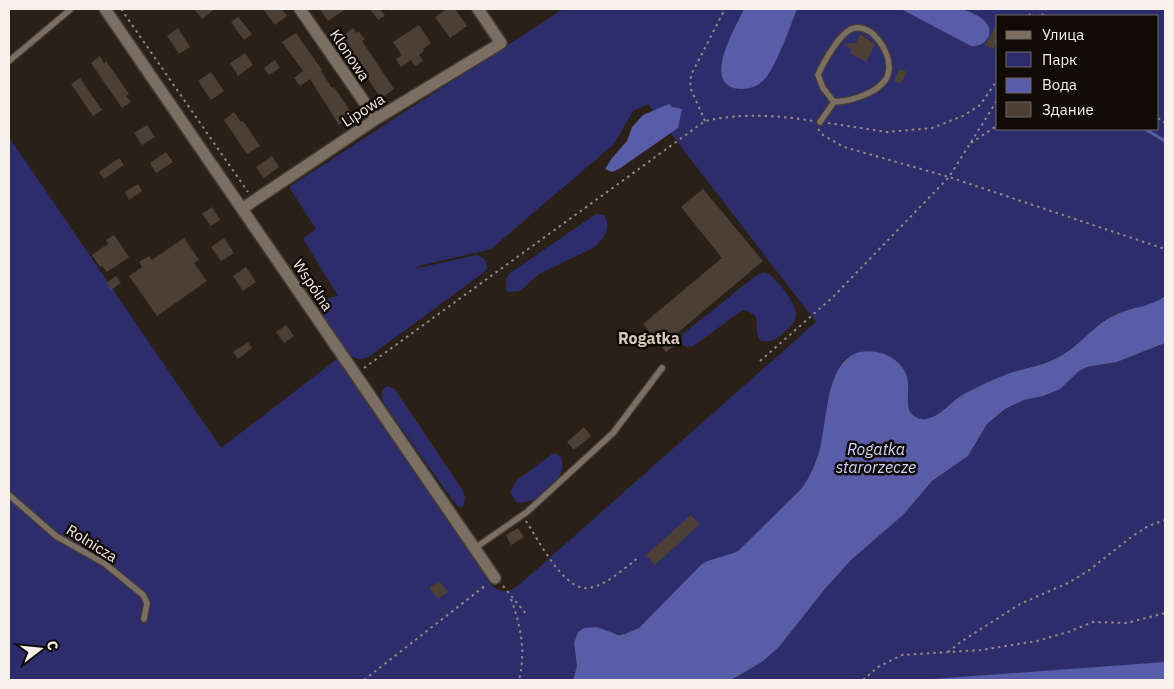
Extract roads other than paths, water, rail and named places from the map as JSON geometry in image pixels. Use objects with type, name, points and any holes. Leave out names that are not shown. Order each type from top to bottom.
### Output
[{"type":"street","name":"Wspólna","points":[[105,9],[495,578]]},
{"type":"street","name":"Klonowa","points":[[300,9],[376,119]]},
{"type":"street","name":"Lipowa","points":[[243,208],[376,119],[501,43],[478,9]]},
{"type":"lane","points":[[9,61],[71,9]]},
{"type":"lane","points":[[856,27],[871,32],[880,41],[885,51],[890,69],[885,80],[874,91],[848,101],[834,102],[823,88],[818,76],[830,52],[849,30],[856,27]]},
{"type":"lane","points":[[820,122],[834,102]]},
{"type":"lane","points":[[475,548],[522,515],[613,433],[662,368]]},
{"type":"lane","name":"Rolnicza","points":[[9,495],[56,536],[104,563],[143,594],[147,603],[144,619]]},
{"type":"water","points":[[943,8],[964,10],[977,15],[985,21],[989,28],[989,36],[980,45],[971,46],[901,9]]},
{"type":"water","points":[[744,9],[797,9],[779,53],[767,76],[756,86],[741,89],[729,86],[723,78],[721,68],[728,42]]},
{"type":"water","points":[[669,104],[672,107],[682,109],[678,128],[619,169],[612,172],[605,169],[627,141],[632,127],[643,115]]},
{"type":"water","name":"Rogatka starorzecze","points":[[1165,296],[1165,343],[1117,362],[1087,367],[1079,371],[1060,389],[1043,396],[1024,400],[1005,409],[987,424],[968,456],[932,481],[903,515],[851,560],[824,590],[779,647],[762,662],[731,680],[573,680],[577,666],[574,643],[578,632],[584,628],[597,627],[618,635],[639,628],[701,565],[738,551],[801,489],[810,475],[818,454],[832,384],[838,370],[847,359],[859,352],[876,352],[894,359],[906,374],[910,412],[917,418],[926,419],[942,412],[959,397],[982,385],[1007,374],[1052,360],[1071,350],[1101,323],[1115,315],[1154,302]]},
{"type":"water","points":[[1165,662],[1165,680],[920,680]]},
{"type":"waterway","points":[[1147,130],[1165,141]]},
{"type":"district","name":"Rogatka","points":[[649,338]]}]
